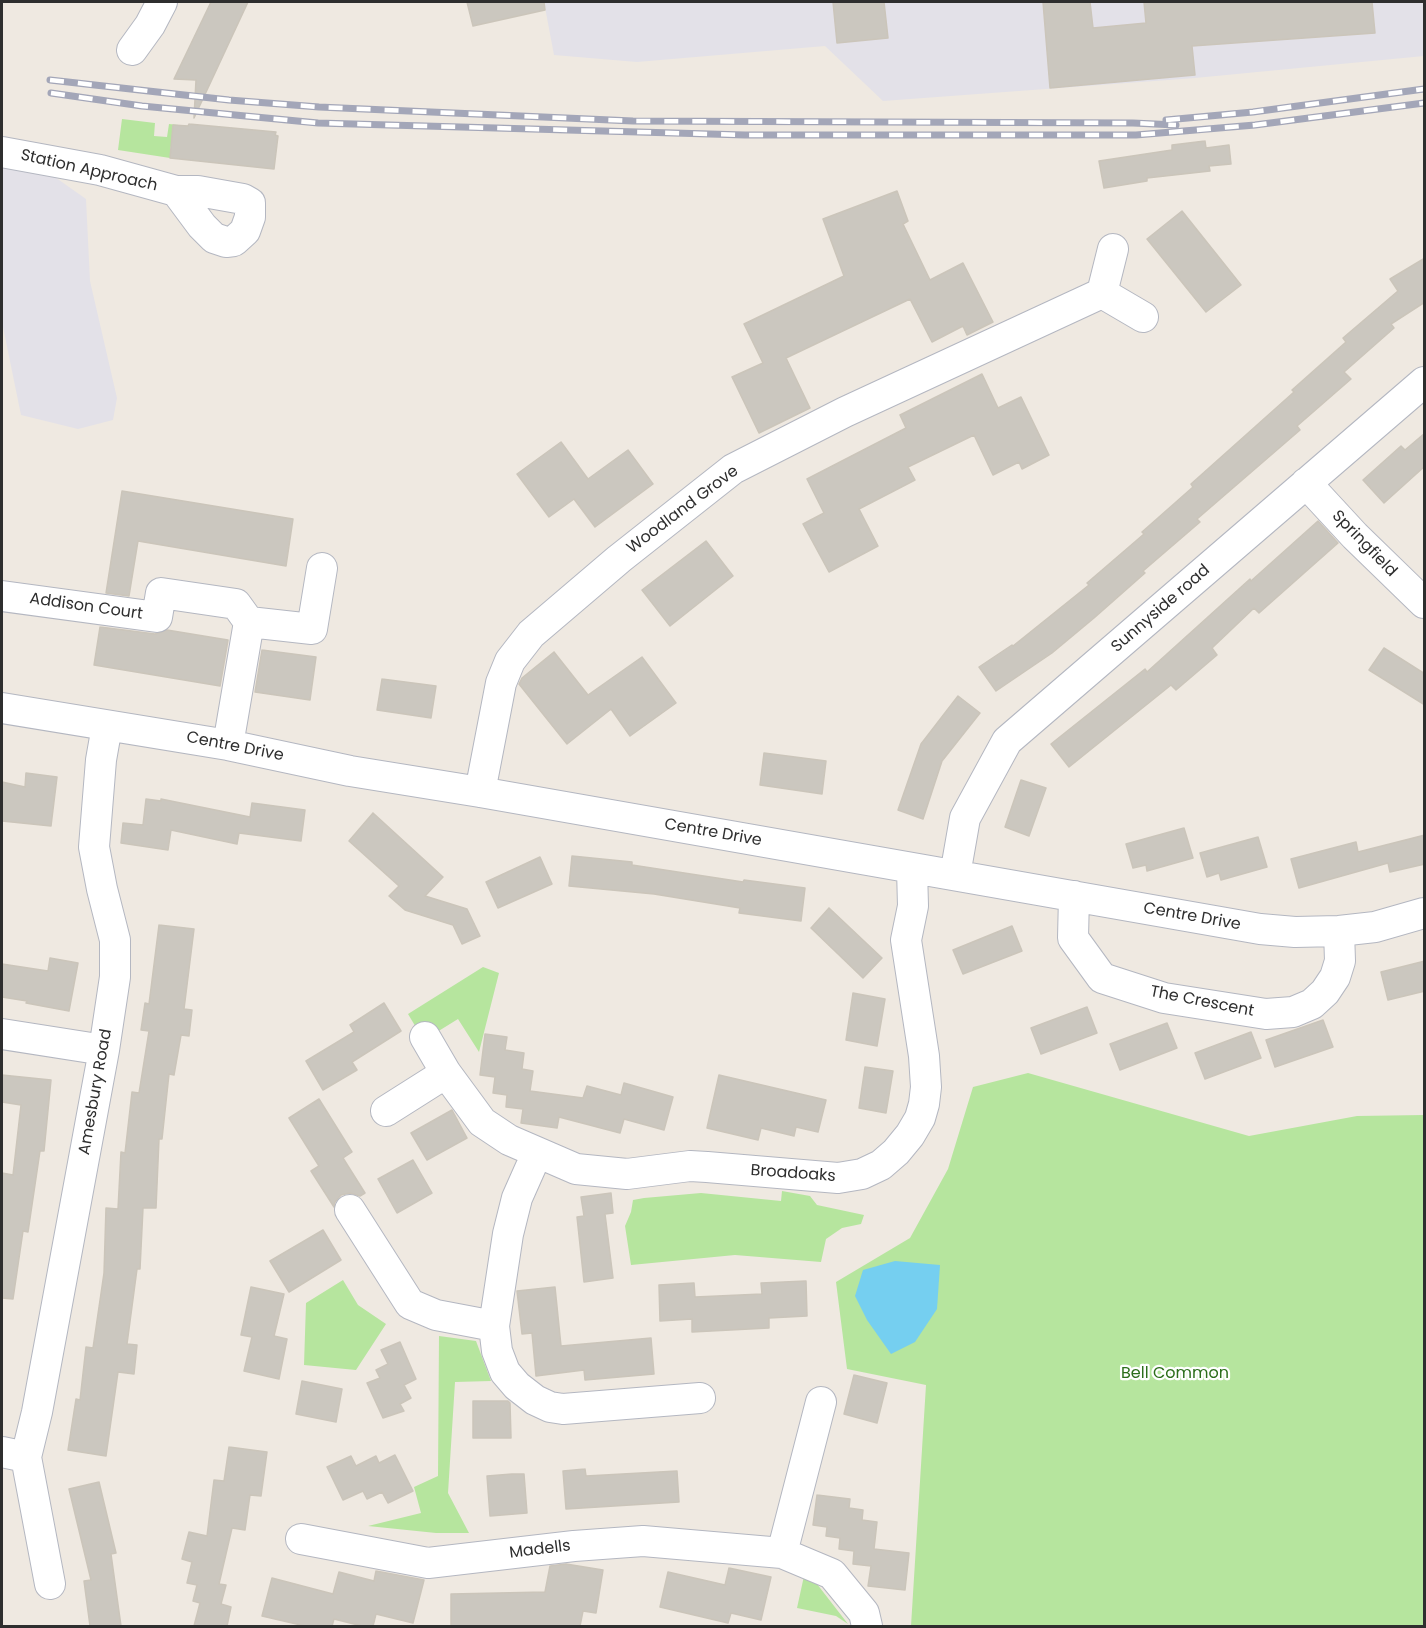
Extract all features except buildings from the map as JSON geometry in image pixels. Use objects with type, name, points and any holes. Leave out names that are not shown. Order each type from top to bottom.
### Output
[{"type":"street","points":[[132,50],[150,25],[162,2]]},
{"type":"street","name":"Station Approach","points":[[2,152],[100,170],[176,191]]},
{"type":"street","points":[[1113,249],[1102,292],[1143,317]]},
{"type":"street","name":"Woodland Grove","points":[[480,792],[501,683],[510,661],[531,634],[619,559],[733,469],[845,412],[1102,292]]},
{"type":"street","name":"Sunnyside road","points":[[955,875],[965,818],[1008,741],[1425,382]]},
{"type":"street","name":"Springfield","points":[[1306,483],[1363,544],[1425,603]]},
{"type":"street","points":[[228,745],[249,622],[312,629],[322,568]]},
{"type":"street","name":"Addison Court","points":[[2,596],[157,617],[161,594],[236,603],[249,622]]},
{"type":"street","name":"Centre Drive","points":[[2,708],[228,745],[350,771],[1260,929],[1295,932],[1339,931],[1375,927],[1425,913]]},
{"type":"street","name":"Amesbury Road","points":[[14,1454],[40,1400],[104,1050],[115,977],[115,940],[94,847],[101,760],[107,726]]},
{"type":"street","name":"Broadoaks","points":[[425,1037],[446,1073],[482,1122],[508,1140],[576,1169],[627,1174],[690,1166],[838,1178],[862,1174],[881,1165],[910,1135],[920,1118],[926,1087],[924,1056],[906,940],[913,906],[912,869]]},
{"type":"street","name":"The Crescent","points":[[1074,896],[1073,938],[1102,978],[1164,998],[1266,1014],[1293,1012],[1312,1004],[1325,992],[1335,977],[1340,961],[1339,931]]},
{"type":"street","points":[[2,1034],[104,1050]]},
{"type":"street","points":[[386,1111],[446,1073]]},
{"type":"street","points":[[537,1153],[517,1198],[508,1234],[494,1326],[497,1352],[505,1371],[517,1386],[535,1400],[550,1407],[563,1409],[700,1398]]},
{"type":"street","points":[[350,1210],[410,1304],[436,1315],[494,1326]]},
{"type":"street","points":[[782,1554],[821,1402]]},
{"type":"street","points":[[14,1454],[50,1584]]},
{"type":"street","name":"Madells","points":[[301,1539],[428,1563],[574,1546],[644,1541],[782,1554],[832,1574],[864,1612],[867,1626]]},
{"type":"shaded area","points":[[544,2],[1424,2],[1424,56],[1195,78],[883,101],[825,46],[637,62],[554,55]]},
{"type":"shaded area","points":[[2,164],[52,175],[86,199],[90,281],[117,398],[113,420],[78,429],[21,415],[2,322]]},
{"type":"green space","points":[[122,119],[155,123],[154,136],[167,137],[169,124],[188,126],[171,145],[170,158],[118,150]]},
{"type":"green space","points":[[483,967],[499,973],[479,1052],[458,1019],[437,1032],[420,1034],[408,1014]]},
{"type":"green space","name":"Bell Common","points":[[1028,1073],[1249,1136],[1357,1116],[1424,1115],[1424,1626],[911,1626],[926,1385],[847,1369],[836,1282],[910,1238],[948,1169],[973,1087]]},
{"type":"green space","points":[[782,1191],[810,1196],[817,1205],[864,1215],[861,1224],[842,1228],[826,1239],[821,1262],[735,1255],[631,1265],[625,1226],[633,1200],[701,1193],[781,1201]]},
{"type":"green space","points":[[343,1280],[358,1305],[386,1324],[356,1370],[304,1365],[306,1303]]},
{"type":"green space","points":[[439,1336],[476,1341],[491,1381],[455,1382],[448,1493],[469,1533],[436,1533],[368,1526],[421,1513],[414,1487],[438,1476]]},
{"type":"green space","points":[[804,1576],[817,1584],[848,1624],[836,1616],[797,1608]]},
{"type":"water","points":[[895,1261],[940,1265],[937,1309],[915,1342],[891,1354],[867,1320],[855,1296],[863,1270]]},
{"type":"railway","points":[[50,80],[229,100],[319,107],[633,121],[1176,125]]},
{"type":"railway","points":[[1166,120],[1253,112],[1424,89]]},
{"type":"railway","points":[[51,93],[142,106],[318,123],[745,135],[1136,135],[1255,125],[1424,103]]}]
